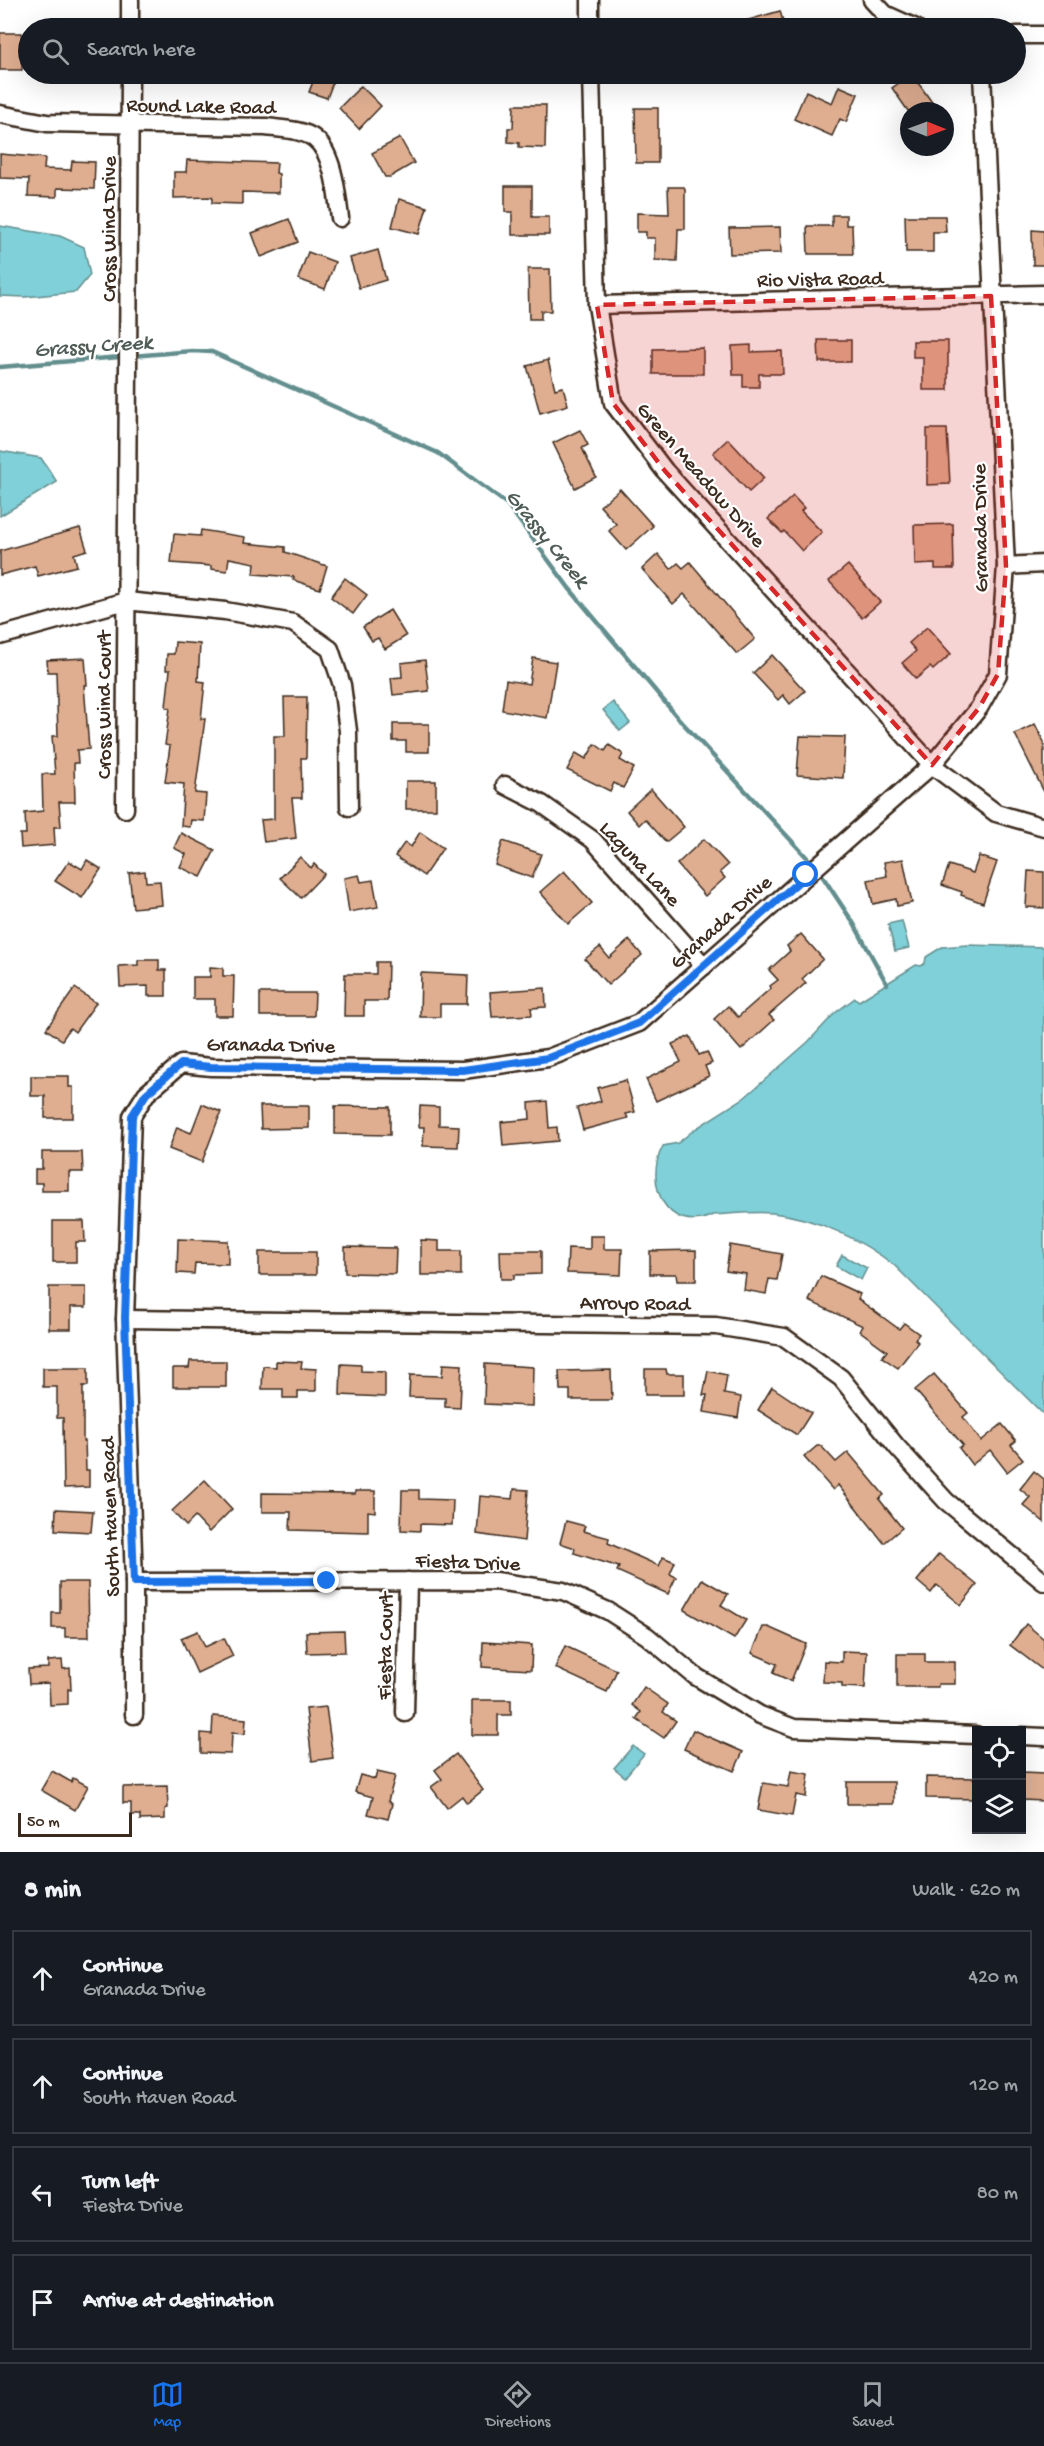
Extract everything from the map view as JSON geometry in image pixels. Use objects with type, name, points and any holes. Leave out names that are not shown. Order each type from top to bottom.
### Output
[{"type":"street","points":[[130,0],[130,18]]},
{"type":"street","points":[[590,0],[590,18]]},
{"type":"street","points":[[872,0],[885,14],[894,18]]},
{"type":"street","points":[[1026,35],[1044,35]]},
{"type":"street","name":"Cross Wind Drive","points":[[126,601],[130,329],[130,84]]},
{"type":"street","name":"Green Meadow Drive","points":[[591,84],[597,305],[612,403],[664,471],[932,765],[996,813],[1044,827]]},
{"type":"street","name":"Granada Drive","points":[[125,1318],[132,1116],[146,1094],[181,1064],[211,1067],[463,1070],[548,1058],[639,1023],[932,765],[979,708],[998,674],[1006,566],[982,84]]},
{"type":"street","name":"Round Lake Road","points":[[0,114],[47,123],[266,127],[290,130],[314,138],[321,147],[333,172],[340,218]]},
{"type":"street","name":"Rio Vista Road","points":[[597,305],[1044,294]]},
{"type":"street","points":[[1006,566],[1044,564]]},
{"type":"street","points":[[0,636],[126,601],[225,611],[293,623],[330,649],[342,686],[348,731],[349,807]]},
{"type":"street","name":"Cross Wind Court","points":[[125,809],[126,601]]},
{"type":"street","name":"Laguna Lane","points":[[505,785],[542,804],[593,840],[705,966]]},
{"type":"street","name":"Arroyo Road","points":[[125,1318],[716,1326],[784,1337],[841,1378],[897,1447],[946,1501],[1044,1582]]},
{"type":"street","name":"South Haven Road","points":[[125,1318],[134,1582],[134,1715]]},
{"type":"street","name":"Fiesta Court","points":[[405,1713],[408,1581]]},
{"type":"street","name":"Fiesta Drive","points":[[134,1582],[496,1581],[563,1591],[608,1611],[637,1629],[695,1676],[760,1715],[794,1728],[972,1735]]},
{"type":"street","points":[[1026,1736],[1044,1737]]},
{"type":"highlighted area","points":[[991,296],[1006,566],[998,674],[979,708],[932,765],[665,471],[613,403],[597,305]]},
{"type":"water","points":[[0,226],[60,236],[84,247],[90,275],[76,292],[25,297],[0,296]]},
{"type":"water","points":[[0,451],[41,458],[57,482],[0,516]]},
{"type":"water","points":[[613,702],[630,723],[620,731],[603,710]]},
{"type":"water","points":[[902,921],[909,948],[895,951],[888,924]]},
{"type":"water","points":[[967,945],[1044,947],[1044,1415],[895,1266],[868,1247],[822,1225],[773,1213],[713,1215],[697,1220],[683,1218],[672,1212],[663,1202],[658,1190],[656,1175],[663,1146],[678,1143],[695,1129],[744,1098],[808,1042],[835,1013],[855,998],[859,1001],[916,965],[921,966],[925,963],[926,957],[942,947]]},
{"type":"water","points":[[842,1255],[867,1268],[861,1280],[836,1266]]},
{"type":"water","points":[[633,1746],[644,1754],[625,1777],[614,1768]]},
{"type":"building","points":[[780,11],[782,18],[756,18]]},
{"type":"building","points":[[0,33],[18,33],[18,70],[0,70]]},
{"type":"building","points":[[312,84],[332,84],[327,98],[309,92]]},
{"type":"building","points":[[898,84],[919,84],[932,102],[902,102],[892,88]]},
{"type":"building","points":[[361,86],[381,106],[359,129],[339,108]]},
{"type":"building","points":[[839,86],[858,94],[846,122],[840,119],[832,136],[794,119],[806,91],[832,103]]},
{"type":"building","points":[[514,105],[546,105],[545,148],[519,147],[519,143],[508,142],[508,128],[513,128]]},
{"type":"building","points":[[635,108],[658,108],[658,163],[636,163]]},
{"type":"building","points":[[400,138],[414,163],[390,177],[385,177],[372,153]]},
{"type":"building","points":[[0,154],[45,158],[44,169],[71,170],[72,161],[95,162],[94,189],[57,188],[57,197],[28,196],[29,179],[0,178]]},
{"type":"building","points":[[187,160],[277,163],[279,193],[242,192],[242,204],[212,203],[212,197],[174,198],[174,172],[186,172]]},
{"type":"building","points":[[505,186],[532,186],[532,217],[549,217],[549,235],[512,235],[512,212],[505,212]]},
{"type":"building","points":[[668,187],[684,187],[685,189],[685,229],[678,229],[677,261],[655,260],[655,238],[646,238],[646,232],[637,232],[637,213],[669,214]]},
{"type":"building","points":[[399,199],[427,207],[419,234],[392,227]]},
{"type":"building","points":[[832,215],[846,215],[846,225],[852,225],[853,254],[808,254],[807,226],[832,226]]},
{"type":"building","points":[[905,216],[945,216],[946,232],[933,232],[933,252],[906,252]]},
{"type":"building","points":[[289,219],[298,242],[261,257],[252,233]]},
{"type":"building","points":[[780,227],[781,253],[730,254],[729,228]]},
{"type":"building","points":[[1032,230],[1044,231],[1044,265],[1033,265]]},
{"type":"building","points":[[378,250],[386,280],[359,288],[350,258]]},
{"type":"building","points":[[308,252],[335,262],[325,289],[298,279]]},
{"type":"building","points":[[528,269],[550,269],[551,311],[541,311],[541,319],[529,319]]},
{"type":"building","points":[[818,340],[851,340],[851,362],[819,362]]},
{"type":"building","points":[[913,341],[948,341],[948,390],[923,390],[923,357],[913,357]]},
{"type":"building","points":[[751,345],[751,352],[782,351],[783,374],[759,374],[759,387],[743,387],[743,375],[733,375],[732,346]]},
{"type":"building","points":[[703,348],[703,374],[653,374],[653,349]]},
{"type":"building","points":[[548,360],[555,389],[563,387],[568,405],[540,413],[527,366]]},
{"type":"building","points":[[927,429],[947,429],[950,484],[927,485]]},
{"type":"building","points":[[580,430],[588,445],[582,448],[596,477],[575,488],[553,443]]},
{"type":"building","points":[[728,439],[764,478],[749,492],[713,453]]},
{"type":"building","points":[[620,489],[653,526],[626,550],[609,531],[616,524],[600,506]]},
{"type":"building","points":[[793,496],[804,508],[801,511],[822,532],[802,551],[784,531],[782,533],[768,519]]},
{"type":"building","points":[[953,524],[954,569],[935,569],[935,564],[915,565],[914,525]]},
{"type":"building","points":[[80,528],[87,550],[74,554],[77,566],[38,576],[35,566],[0,575],[0,551]]},
{"type":"building","points":[[201,530],[245,537],[244,543],[285,547],[285,552],[327,566],[320,589],[293,580],[294,577],[254,574],[255,563],[229,558],[227,571],[211,569],[211,566],[171,563],[174,534],[200,536]]},
{"type":"building","points":[[658,554],[671,569],[678,563],[683,568],[690,562],[755,639],[737,654],[684,594],[673,604],[642,569]]},
{"type":"building","points":[[848,565],[880,602],[862,618],[829,581]]},
{"type":"building","points":[[345,578],[367,595],[353,614],[331,597]]},
{"type":"building","points":[[390,610],[406,636],[385,649],[378,638],[372,641],[363,627]]},
{"type":"building","points":[[927,627],[951,654],[933,670],[930,667],[916,679],[902,663],[916,651],[909,643]]},
{"type":"building","points":[[175,642],[200,644],[198,681],[205,682],[201,719],[205,719],[195,793],[206,794],[204,821],[191,820],[190,827],[181,826],[184,784],[165,782],[170,746],[165,745],[170,708],[166,707],[170,670],[166,670],[167,654],[174,654]]},
{"type":"building","points":[[772,655],[805,691],[790,704],[783,695],[778,700],[753,673]]},
{"type":"building","points":[[85,658],[87,685],[84,685],[89,749],[77,750],[78,763],[74,763],[75,802],[59,802],[61,827],[54,827],[55,845],[21,848],[20,834],[26,834],[25,813],[43,811],[42,774],[55,774],[52,736],[58,736],[56,672],[48,672],[47,660]]},
{"type":"building","points":[[533,658],[556,662],[547,718],[502,710],[506,680],[529,684]]},
{"type":"building","points":[[425,660],[429,691],[393,695],[391,678],[402,677],[401,663]]},
{"type":"building","points":[[284,697],[307,697],[306,758],[301,758],[302,798],[292,798],[296,838],[264,842],[261,820],[274,819],[274,736],[285,736]]},
{"type":"building","points":[[393,724],[429,724],[429,752],[406,752],[406,741],[393,741]]},
{"type":"building","points":[[1035,724],[1044,742],[1044,792],[1015,734]]},
{"type":"building","points":[[800,736],[845,737],[843,778],[797,775]]},
{"type":"building","points":[[595,744],[605,751],[609,745],[623,754],[620,760],[634,768],[623,788],[614,783],[610,791],[567,770],[576,753],[586,759]]},
{"type":"building","points":[[406,781],[436,781],[436,809],[406,809]]},
{"type":"building","points":[[651,789],[684,827],[666,842],[645,819],[639,825],[627,811]]},
{"type":"building","points":[[420,832],[443,848],[424,876],[395,856],[405,842],[411,847]]},
{"type":"building","points":[[181,833],[215,850],[201,877],[180,867],[186,854],[174,848]]},
{"type":"building","points":[[704,839],[728,865],[720,872],[725,878],[705,896],[677,864]]},
{"type":"building","points":[[503,841],[541,854],[532,878],[495,865]]},
{"type":"building","points":[[979,856],[997,862],[983,903],[942,885],[949,865],[973,873]]},
{"type":"building","points":[[300,857],[311,868],[314,864],[324,874],[301,898],[280,878]]},
{"type":"building","points":[[903,859],[912,903],[897,906],[896,899],[873,904],[868,880],[887,876],[884,862]]},
{"type":"building","points":[[87,860],[101,869],[82,898],[55,881],[69,861],[82,869]]},
{"type":"building","points":[[145,871],[146,882],[160,881],[162,905],[133,908],[129,873]]},
{"type":"building","points":[[564,871],[592,903],[568,924],[540,892]]},
{"type":"building","points":[[1028,871],[1044,872],[1044,908],[1026,907]]},
{"type":"building","points":[[359,875],[361,882],[373,880],[378,907],[349,912],[344,878]]},
{"type":"building","points":[[801,934],[823,959],[802,979],[806,983],[769,1015],[774,1020],[741,1050],[714,1019],[728,1006],[738,1017],[771,988],[770,986],[778,980],[769,970],[790,951],[787,946]]},
{"type":"building","points":[[629,940],[642,955],[608,985],[585,959],[600,947],[609,958]]},
{"type":"building","points":[[138,960],[159,960],[159,970],[166,970],[166,996],[148,996],[148,986],[120,987],[119,966],[138,965]]},
{"type":"building","points":[[376,962],[388,962],[387,1001],[364,1001],[364,1016],[344,1016],[345,974],[376,974]]},
{"type":"building","points":[[210,967],[223,968],[223,976],[234,976],[233,1016],[215,1016],[215,999],[193,999],[193,977],[210,977]]},
{"type":"building","points":[[421,973],[468,975],[467,1004],[440,1004],[440,1017],[420,1017]]},
{"type":"building","points":[[75,988],[96,1003],[75,1032],[70,1028],[62,1040],[46,1029]]},
{"type":"building","points":[[545,988],[546,1007],[531,1008],[532,1015],[492,1017],[490,992]]},
{"type":"building","points":[[260,993],[315,993],[314,1016],[260,1016]]},
{"type":"building","points":[[690,1036],[699,1055],[707,1052],[712,1063],[705,1066],[709,1076],[656,1101],[646,1079],[681,1062],[672,1044]]},
{"type":"building","points":[[31,1076],[69,1076],[69,1087],[73,1087],[73,1118],[45,1118],[45,1096],[31,1096]]},
{"type":"building","points":[[626,1080],[635,1112],[626,1114],[628,1118],[583,1130],[577,1108],[601,1101],[597,1088]]},
{"type":"building","points":[[547,1101],[549,1128],[557,1127],[558,1141],[503,1146],[501,1122],[530,1119],[529,1103]]},
{"type":"building","points":[[202,1104],[221,1112],[202,1162],[169,1149],[177,1127],[191,1133]]},
{"type":"building","points":[[260,1106],[309,1106],[309,1128],[261,1129]]},
{"type":"building","points":[[335,1106],[390,1107],[390,1135],[335,1134]]},
{"type":"building","points":[[420,1106],[439,1107],[439,1125],[459,1126],[458,1147],[423,1146],[424,1127],[419,1127]]},
{"type":"building","points":[[42,1152],[82,1152],[83,1172],[69,1172],[69,1191],[42,1191],[42,1183],[35,1183],[35,1169],[42,1169]]},
{"type":"building","points":[[53,1221],[84,1221],[85,1242],[76,1242],[76,1262],[53,1262]]},
{"type":"building","points":[[590,1236],[604,1236],[604,1249],[622,1249],[621,1275],[567,1273],[568,1248],[590,1249]]},
{"type":"building","points":[[178,1239],[228,1241],[228,1264],[195,1263],[194,1274],[177,1273]]},
{"type":"building","points":[[421,1240],[439,1241],[439,1251],[461,1251],[461,1275],[421,1275]]},
{"type":"building","points":[[730,1245],[782,1254],[777,1280],[769,1279],[766,1294],[744,1290],[746,1274],[726,1271]]},
{"type":"building","points":[[345,1247],[396,1248],[395,1274],[345,1273]]},
{"type":"building","points":[[696,1250],[696,1281],[677,1281],[676,1274],[650,1274],[650,1251]]},
{"type":"building","points":[[500,1251],[541,1251],[541,1274],[514,1275],[514,1279],[501,1279]]},
{"type":"building","points":[[259,1252],[316,1252],[316,1275],[259,1275]]},
{"type":"building","points":[[821,1276],[860,1294],[858,1299],[899,1329],[904,1323],[919,1334],[915,1339],[918,1342],[898,1368],[882,1357],[887,1351],[860,1331],[863,1326],[809,1301]]},
{"type":"building","points":[[49,1287],[86,1287],[86,1307],[71,1307],[71,1329],[49,1329]]},
{"type":"building","points":[[190,1361],[226,1361],[226,1387],[173,1387],[173,1368],[189,1368]]},
{"type":"building","points":[[276,1361],[302,1362],[301,1368],[316,1369],[316,1391],[298,1391],[298,1398],[283,1398],[283,1389],[262,1389],[263,1366],[276,1367]]},
{"type":"building","points":[[341,1364],[361,1365],[361,1371],[385,1372],[385,1397],[340,1395]]},
{"type":"building","points":[[443,1364],[462,1365],[460,1408],[445,1407],[445,1398],[409,1397],[410,1375],[442,1376]]},
{"type":"building","points":[[485,1364],[533,1367],[532,1406],[484,1404]]},
{"type":"building","points":[[43,1368],[88,1368],[88,1386],[83,1386],[83,1441],[85,1441],[86,1470],[89,1470],[89,1487],[64,1488],[63,1418],[57,1418],[57,1387],[43,1387]]},
{"type":"building","points":[[645,1369],[666,1369],[667,1374],[684,1374],[684,1395],[645,1395]]},
{"type":"building","points":[[611,1370],[612,1400],[570,1400],[570,1390],[560,1390],[559,1371]]},
{"type":"building","points":[[708,1371],[727,1375],[724,1394],[741,1397],[738,1418],[704,1412],[707,1395],[703,1395]]},
{"type":"building","points":[[934,1374],[968,1413],[963,1417],[981,1441],[1002,1424],[1016,1441],[1011,1445],[1023,1459],[1007,1472],[990,1450],[972,1465],[959,1448],[963,1445],[915,1390]]},
{"type":"building","points":[[772,1387],[811,1413],[797,1435],[758,1410]]},
{"type":"building","points":[[817,1446],[821,1446],[836,1462],[848,1452],[884,1495],[879,1499],[902,1528],[884,1543],[838,1485],[833,1490],[804,1457]]},
{"type":"building","points":[[1034,1471],[1044,1479],[1044,1522],[1023,1505],[1030,1497],[1020,1489]]},
{"type":"building","points":[[205,1480],[232,1509],[209,1532],[195,1517],[186,1526],[172,1511]]},
{"type":"building","points":[[514,1489],[528,1490],[524,1541],[477,1534],[480,1496],[513,1499]]},
{"type":"building","points":[[402,1490],[419,1490],[419,1499],[453,1500],[452,1525],[420,1524],[420,1531],[401,1530]]},
{"type":"building","points":[[355,1491],[375,1491],[375,1512],[368,1511],[368,1532],[290,1530],[291,1512],[262,1512],[262,1493],[355,1494]]},
{"type":"building","points":[[56,1509],[93,1511],[91,1532],[55,1530]]},
{"type":"building","points":[[566,1521],[585,1526],[583,1531],[609,1538],[608,1543],[659,1566],[663,1557],[675,1562],[670,1574],[676,1577],[668,1594],[617,1571],[619,1567],[574,1553],[575,1548],[560,1543]]},
{"type":"building","points":[[939,1554],[977,1585],[961,1605],[937,1585],[931,1593],[917,1581]]},
{"type":"building","points":[[702,1579],[728,1594],[721,1605],[746,1620],[734,1639],[684,1610]]},
{"type":"building","points":[[60,1582],[88,1582],[89,1637],[65,1637],[65,1628],[52,1628],[52,1613],[60,1613]]},
{"type":"building","points":[[1026,1624],[1044,1639],[1044,1671],[1010,1645]]},
{"type":"building","points":[[763,1627],[768,1627],[806,1644],[791,1681],[773,1673],[777,1664],[752,1653]]},
{"type":"building","points":[[198,1631],[205,1647],[224,1638],[233,1656],[197,1673],[181,1638]]},
{"type":"building","points":[[344,1631],[345,1652],[307,1653],[306,1632]]},
{"type":"building","points":[[483,1642],[532,1645],[531,1670],[482,1667]]},
{"type":"building","points":[[565,1646],[617,1670],[607,1692],[555,1668]]},
{"type":"building","points":[[842,1651],[867,1652],[865,1688],[842,1687],[842,1683],[823,1682],[824,1661],[842,1662]]},
{"type":"building","points":[[897,1654],[925,1654],[925,1662],[955,1662],[955,1684],[938,1684],[938,1687],[897,1687]]},
{"type":"building","points":[[62,1660],[63,1669],[70,1668],[71,1690],[68,1689],[68,1704],[50,1705],[49,1683],[29,1684],[28,1669],[48,1668],[48,1661]]},
{"type":"building","points":[[644,1687],[668,1704],[663,1712],[676,1721],[664,1738],[636,1719],[641,1712],[632,1705]]},
{"type":"building","points":[[472,1700],[511,1700],[511,1715],[498,1715],[498,1735],[472,1735]]},
{"type":"building","points":[[326,1707],[333,1758],[312,1761],[306,1709]]},
{"type":"building","points":[[213,1716],[246,1719],[245,1734],[232,1733],[231,1754],[201,1753],[201,1733],[212,1734]]},
{"type":"building","points":[[693,1730],[743,1752],[734,1771],[684,1749]]},
{"type":"building","points":[[456,1754],[483,1790],[467,1803],[462,1796],[447,1808],[431,1787],[442,1779],[435,1770]]},
{"type":"building","points":[[52,1771],[71,1782],[73,1778],[88,1786],[75,1810],[41,1790]]},
{"type":"building","points":[[791,1771],[809,1774],[806,1797],[796,1795],[792,1816],[758,1810],[763,1783],[788,1787]]},
{"type":"building","points":[[377,1772],[395,1776],[388,1801],[392,1804],[388,1819],[368,1814],[373,1797],[355,1792],[360,1775],[375,1779]]},
{"type":"building","points":[[1026,1773],[1044,1774],[1044,1801],[1026,1800]]},
{"type":"building","points":[[926,1777],[972,1778],[972,1799],[926,1798]]},
{"type":"building","points":[[847,1782],[894,1782],[894,1804],[847,1804]]},
{"type":"building","points":[[167,1786],[168,1808],[165,1809],[165,1819],[140,1820],[140,1815],[131,1815],[131,1803],[123,1803],[123,1787]]},
{"type":"waterway","name":"Grassy Creek","points":[[0,367],[192,351],[212,352],[438,453],[507,504],[569,588],[679,719],[813,864]]},
{"type":"waterway","name":"Grassy Creek","points":[[819,871],[854,924],[887,984]]},
{"type":"route","points":[[327,1581],[134,1582],[125,1318],[132,1116],[146,1094],[181,1064],[211,1067],[463,1070],[548,1058],[639,1023],[806,875]]}]
